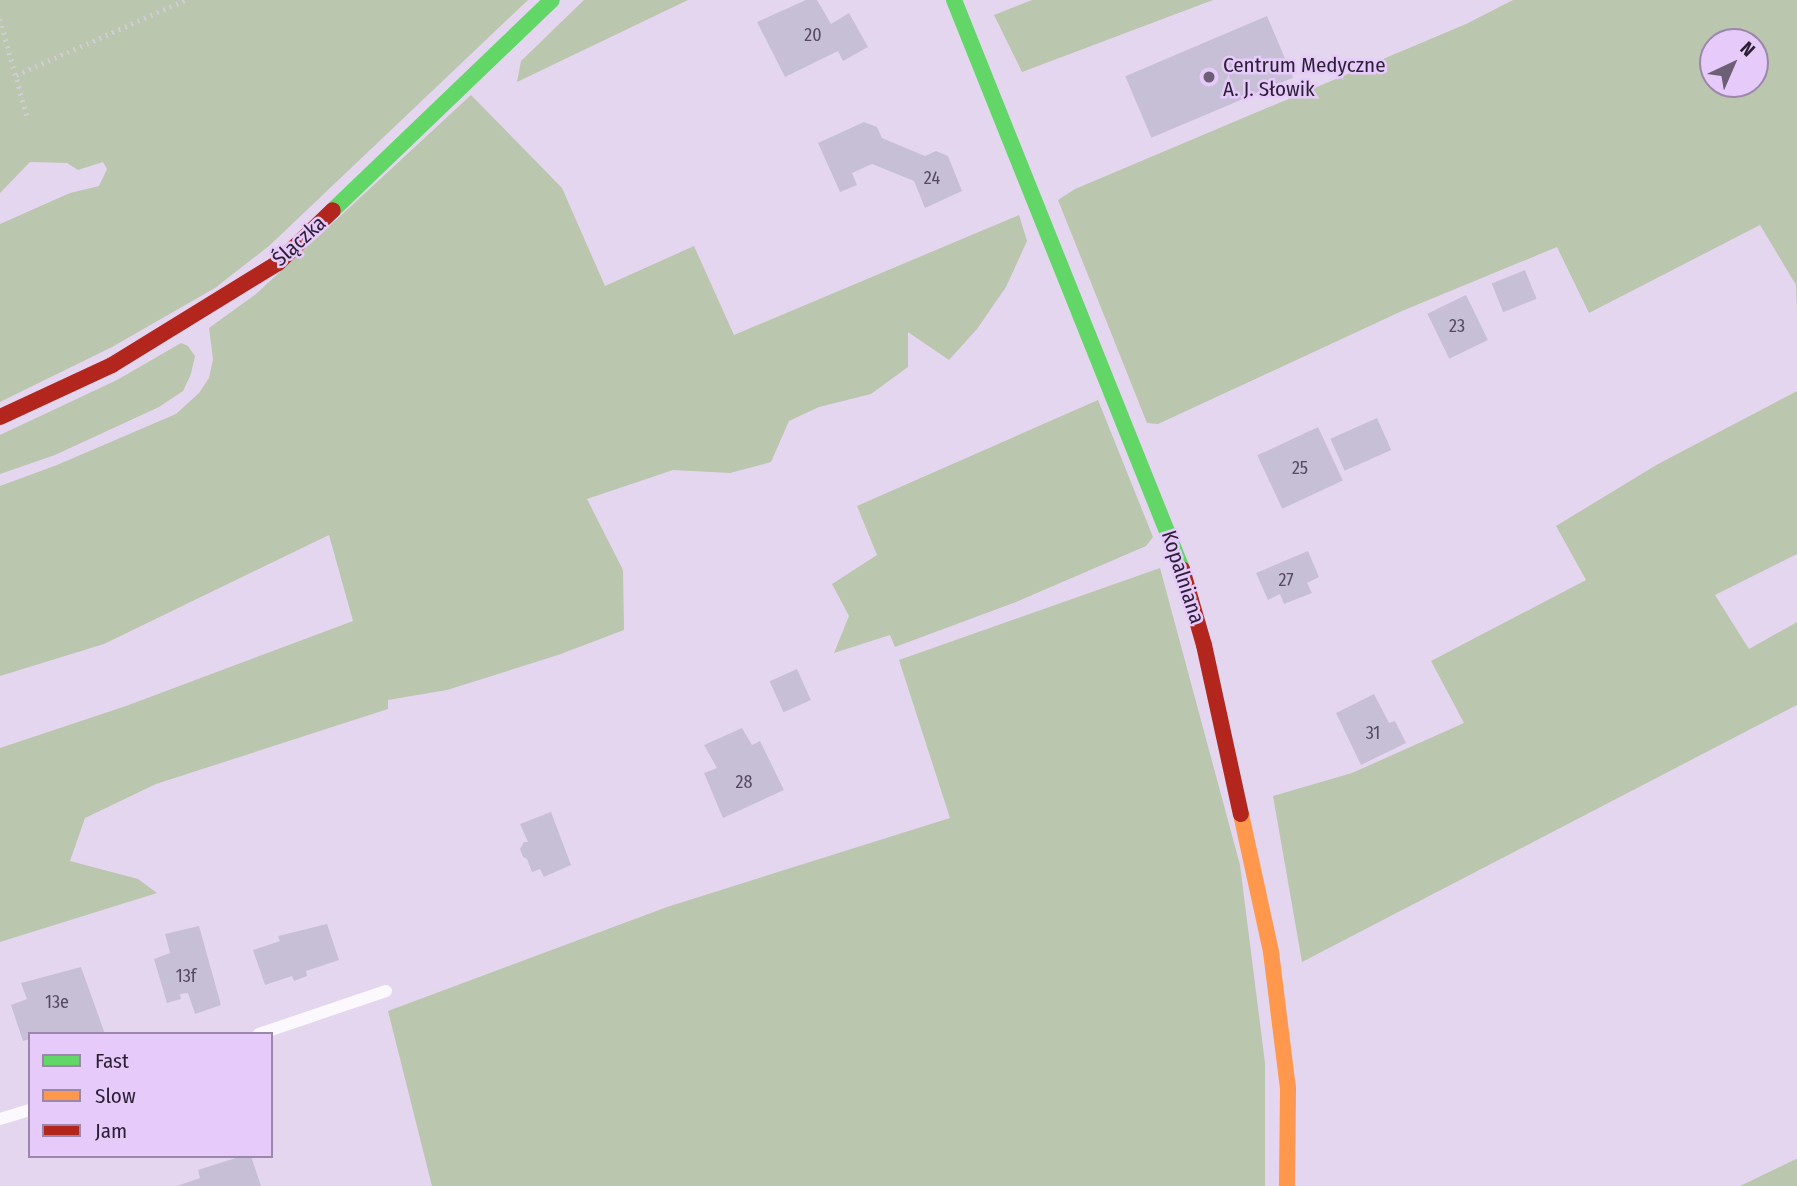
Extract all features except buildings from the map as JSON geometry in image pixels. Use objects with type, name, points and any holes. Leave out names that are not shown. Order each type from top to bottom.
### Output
[{"type":"street","name":"Ślączka","points":[[0,417],[112,365],[278,263],[552,0]]},
{"type":"street","name":"Kopalniana","points":[[954,0],[1175,546],[1204,645],[1271,952],[1288,1088],[1287,1186]]},
{"type":"lane","points":[[265,1032],[386,991]]},
{"type":"lane","points":[[0,1119],[28,1111]]},
{"type":"path","points":[[16,75],[183,0]]},
{"type":"path","points":[[0,19],[28,119]]},
{"type":"green space","points":[[0,0],[528,0],[269,246],[215,288],[112,347],[0,402],[0,224],[70,193],[99,186],[107,169],[103,162],[78,170],[67,163],[30,162],[0,193]]},
{"type":"green space","points":[[584,0],[688,0],[517,82],[521,61]]},
{"type":"green space","points":[[1032,0],[1213,0],[1022,72],[994,15]]},
{"type":"green space","points":[[1513,0],[1797,0],[1797,314],[1796,285],[1760,225],[1589,313],[1557,247],[1402,311],[1158,424],[1147,423],[1058,200],[1075,189],[1466,24]]},
{"type":"green space","points":[[471,95],[562,188],[605,286],[694,246],[734,335],[1019,215],[1027,241],[1006,287],[977,329],[949,360],[908,332],[908,367],[871,394],[819,407],[789,421],[771,462],[730,473],[673,470],[587,499],[623,570],[624,630],[558,655],[447,690],[388,700],[388,709],[156,784],[85,818],[70,861],[138,879],[157,893],[0,942],[0,748],[126,706],[353,621],[329,535],[104,644],[0,676],[0,486],[57,465],[176,414],[199,393],[209,378],[213,359],[209,328],[256,294]]},
{"type":"green space","points":[[181,343],[188,346],[195,356],[183,391],[159,407],[55,455],[0,474],[0,435],[117,380]]},
{"type":"green space","points":[[1797,391],[1797,554],[1715,595],[1749,649],[1797,622],[1797,705],[1302,962],[1273,796],[1352,773],[1464,723],[1431,661],[1586,580],[1556,526],[1658,464]]},
{"type":"green space","points":[[1098,400],[1153,537],[1146,546],[1016,602],[895,647],[890,635],[834,653],[849,616],[832,584],[877,555],[857,506]]},
{"type":"green space","points":[[1160,568],[1240,865],[1265,1063],[1265,1186],[432,1186],[388,1011],[667,907],[950,818],[899,660]]},
{"type":"green space","points":[[1797,1159],[1797,1186],[1740,1186],[1794,1160]]},
{"type":"traffic: fast","points":[[333,210],[552,0]]},
{"type":"traffic: fast","points":[[954,0],[1182,569]]},
{"type":"traffic: slow","points":[[1241,814],[1271,952],[1288,1088],[1287,1186]]},
{"type":"traffic: jam","points":[[0,417],[112,365],[278,263],[333,210]]},
{"type":"traffic: jam","points":[[1182,569],[1204,645],[1241,814]]},
{"type":"place","name":"Centrum Medyczne A. J. Słowik","points":[[1209,77]]}]
